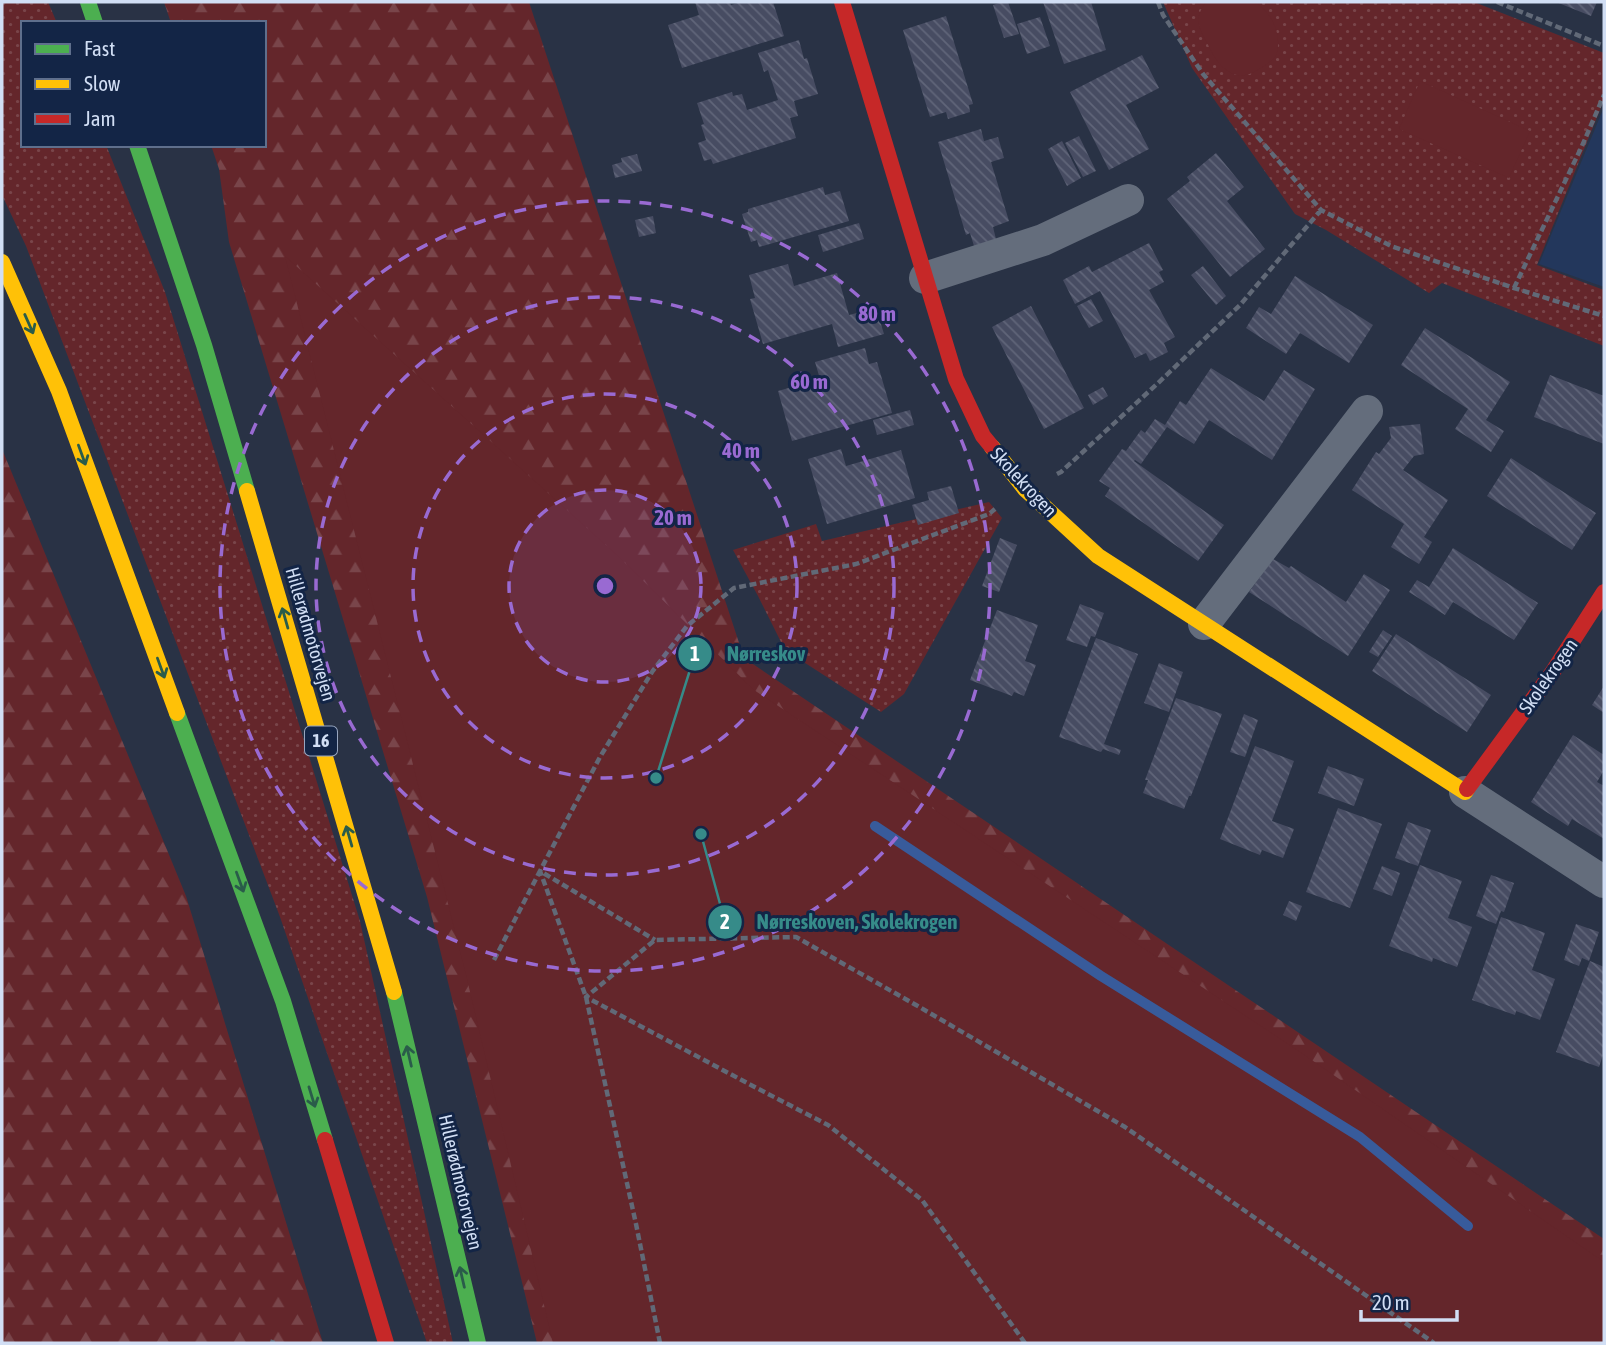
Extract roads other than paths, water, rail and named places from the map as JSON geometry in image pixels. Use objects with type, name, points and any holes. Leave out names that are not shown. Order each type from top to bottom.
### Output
[{"type":"main road","points":[[88,2],[94,21]]},
{"type":"main road","name":"Skolekrogen","points":[[846,3],[956,379],[983,436],[1025,489],[1097,556],[1465,792],[1552,673],[1604,593]]},
{"type":"main road","name":"Hillerødmotorvejen","points":[[137,147],[204,345],[389,972],[478,1343]]},
{"type":"main road","points":[[2,262],[59,391],[283,1001],[386,1343]]},
{"type":"street","points":[[925,278],[1043,240],[1128,200]]},
{"type":"street","points":[[1204,624],[1367,411]]},
{"type":"street","name":"Skolekrogen","points":[[1465,792],[1604,882]]},
{"type":"waterway","points":[[875,826],[1101,976],[1360,1137],[1468,1226]]},
{"type":"place","name":"Nørreskov","points":[[656,778]]},
{"type":"place","name":"Nørreskoven, Skolekrogen","points":[[701,834]]}]
